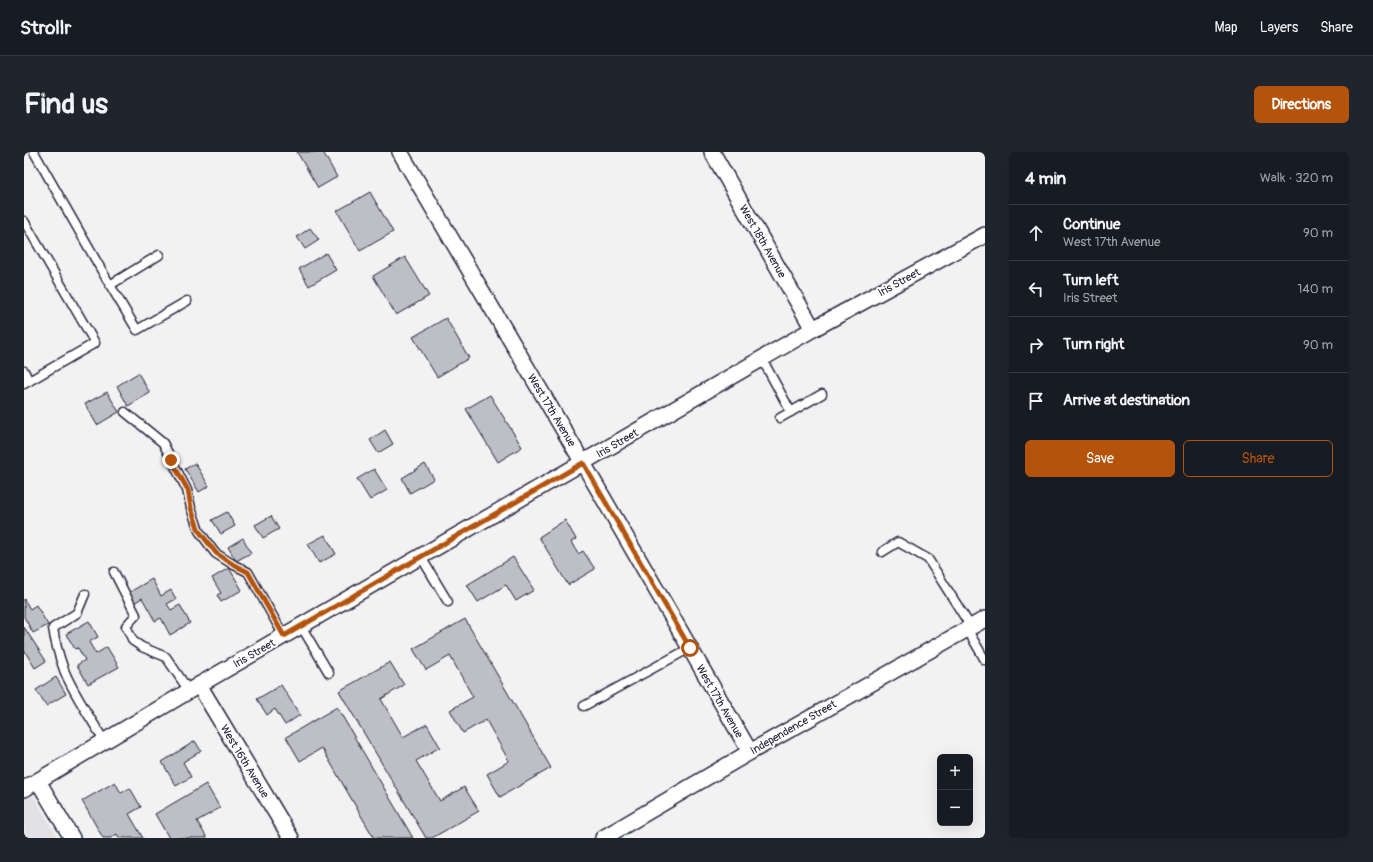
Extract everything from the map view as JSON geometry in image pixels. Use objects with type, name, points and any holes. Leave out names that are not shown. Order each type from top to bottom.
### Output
[{"type":"street","name":"West 17th Avenue","points":[[400,152],[583,463],[750,752]]},
{"type":"street","name":"West 18th Avenue","points":[[712,152],[814,329]]},
{"type":"street","name":"Iris Street","points":[[24,789],[194,688],[814,329],[985,235]]},
{"type":"street","name":"Independence Street","points":[[603,838],[750,752],[985,619]]},
{"type":"street","name":"West 16th Avenue","points":[[194,688],[291,838]]},
{"type":"street","points":[[38,781],[72,838]]},
{"type":"lane","points":[[34,152],[137,330],[187,301]]},
{"type":"lane","points":[[24,221],[95,343],[27,382],[24,371]]},
{"type":"lane","points":[[110,285],[159,255]]},
{"type":"lane","points":[[762,359],[791,412]]},
{"type":"lane","points":[[780,418],[822,394]]},
{"type":"lane","points":[[125,412],[164,443],[188,490],[191,508],[199,531],[216,553],[248,572],[284,636]]},
{"type":"lane","points":[[882,552],[898,542],[928,559],[969,628],[985,660]]},
{"type":"lane","points":[[421,557],[448,602]]},
{"type":"lane","points":[[114,572],[136,615],[126,626],[133,640],[142,647],[166,658],[194,688]]},
{"type":"lane","points":[[84,594],[77,613],[53,628],[56,645],[64,671],[104,741]]},
{"type":"lane","points":[[301,626],[329,673]]},
{"type":"lane","points":[[584,706],[690,648]]},
{"type":"shaded area","points":[[24,779],[58,838],[24,838]]},
{"type":"building","points":[[297,152],[323,152],[337,177],[318,188]]},
{"type":"building","points":[[370,192],[393,232],[360,251],[337,211]]},
{"type":"building","points":[[310,228],[319,240],[305,249],[297,237]]},
{"type":"building","points":[[326,253],[336,270],[309,286],[299,269]]},
{"type":"building","points":[[405,257],[429,296],[396,315],[373,276]]},
{"type":"building","points":[[446,318],[469,358],[437,377],[413,337]]},
{"type":"building","points":[[138,373],[150,393],[128,406],[117,386]]},
{"type":"building","points":[[107,392],[119,412],[97,425],[85,404]]},
{"type":"building","points":[[490,395],[522,447],[498,462],[466,409]]},
{"type":"building","points":[[385,430],[393,444],[378,453],[370,440]]},
{"type":"building","points":[[195,463],[209,486],[199,492],[185,469]]},
{"type":"building","points":[[425,464],[434,479],[410,493],[402,478]]},
{"type":"building","points":[[374,469],[387,490],[370,500],[357,479]]},
{"type":"building","points":[[227,512],[235,526],[221,534],[212,520]]},
{"type":"building","points":[[271,516],[279,529],[263,538],[255,525]]},
{"type":"building","points":[[565,520],[576,539],[571,542],[578,554],[583,551],[595,569],[568,585],[539,537]]},
{"type":"building","points":[[325,535],[336,554],[319,563],[308,544]]},
{"type":"building","points":[[243,538],[251,553],[236,561],[228,547]]},
{"type":"building","points":[[513,557],[534,590],[516,601],[506,585],[478,602],[467,585]]},
{"type":"building","points":[[229,568],[242,590],[221,602],[217,595],[221,593],[212,578]]},
{"type":"building","points":[[152,579],[161,596],[171,590],[176,599],[167,604],[171,610],[180,605],[190,623],[170,635],[161,618],[155,621],[142,598],[134,603],[128,593]]},
{"type":"building","points":[[24,599],[30,609],[36,605],[48,625],[33,633],[24,617]]},
{"type":"building","points":[[465,619],[551,768],[500,797],[487,774],[509,761],[486,720],[463,733],[450,710],[473,697],[450,656],[426,670],[413,649]]},
{"type":"building","points":[[89,621],[98,637],[89,642],[96,654],[107,647],[119,667],[88,684],[77,665],[85,660],[78,648],[75,649],[66,634]]},
{"type":"building","points":[[24,627],[46,661],[35,668],[24,650]]},
{"type":"building","points":[[390,662],[404,685],[381,699],[403,737],[427,724],[440,747],[416,761],[440,801],[464,787],[479,811],[432,838],[426,838],[339,691]]},
{"type":"building","points":[[56,677],[66,694],[46,706],[36,690]]},
{"type":"building","points":[[281,685],[300,715],[285,725],[275,709],[267,715],[257,699]]},
{"type":"building","points":[[337,707],[413,838],[374,838],[322,748],[300,761],[286,737]]},
{"type":"building","points":[[195,741],[201,751],[183,762],[191,777],[176,786],[162,762]]},
{"type":"building","points":[[115,782],[121,793],[130,788],[141,807],[129,814],[143,838],[119,838],[117,834],[111,838],[103,838],[82,801]]},
{"type":"building","points":[[206,784],[220,808],[197,821],[207,838],[169,838],[155,814]]},
{"type":"route","points":[[171,460],[188,490],[191,508],[199,531],[216,553],[248,572],[272,612],[284,636],[583,463],[690,648]]}]
